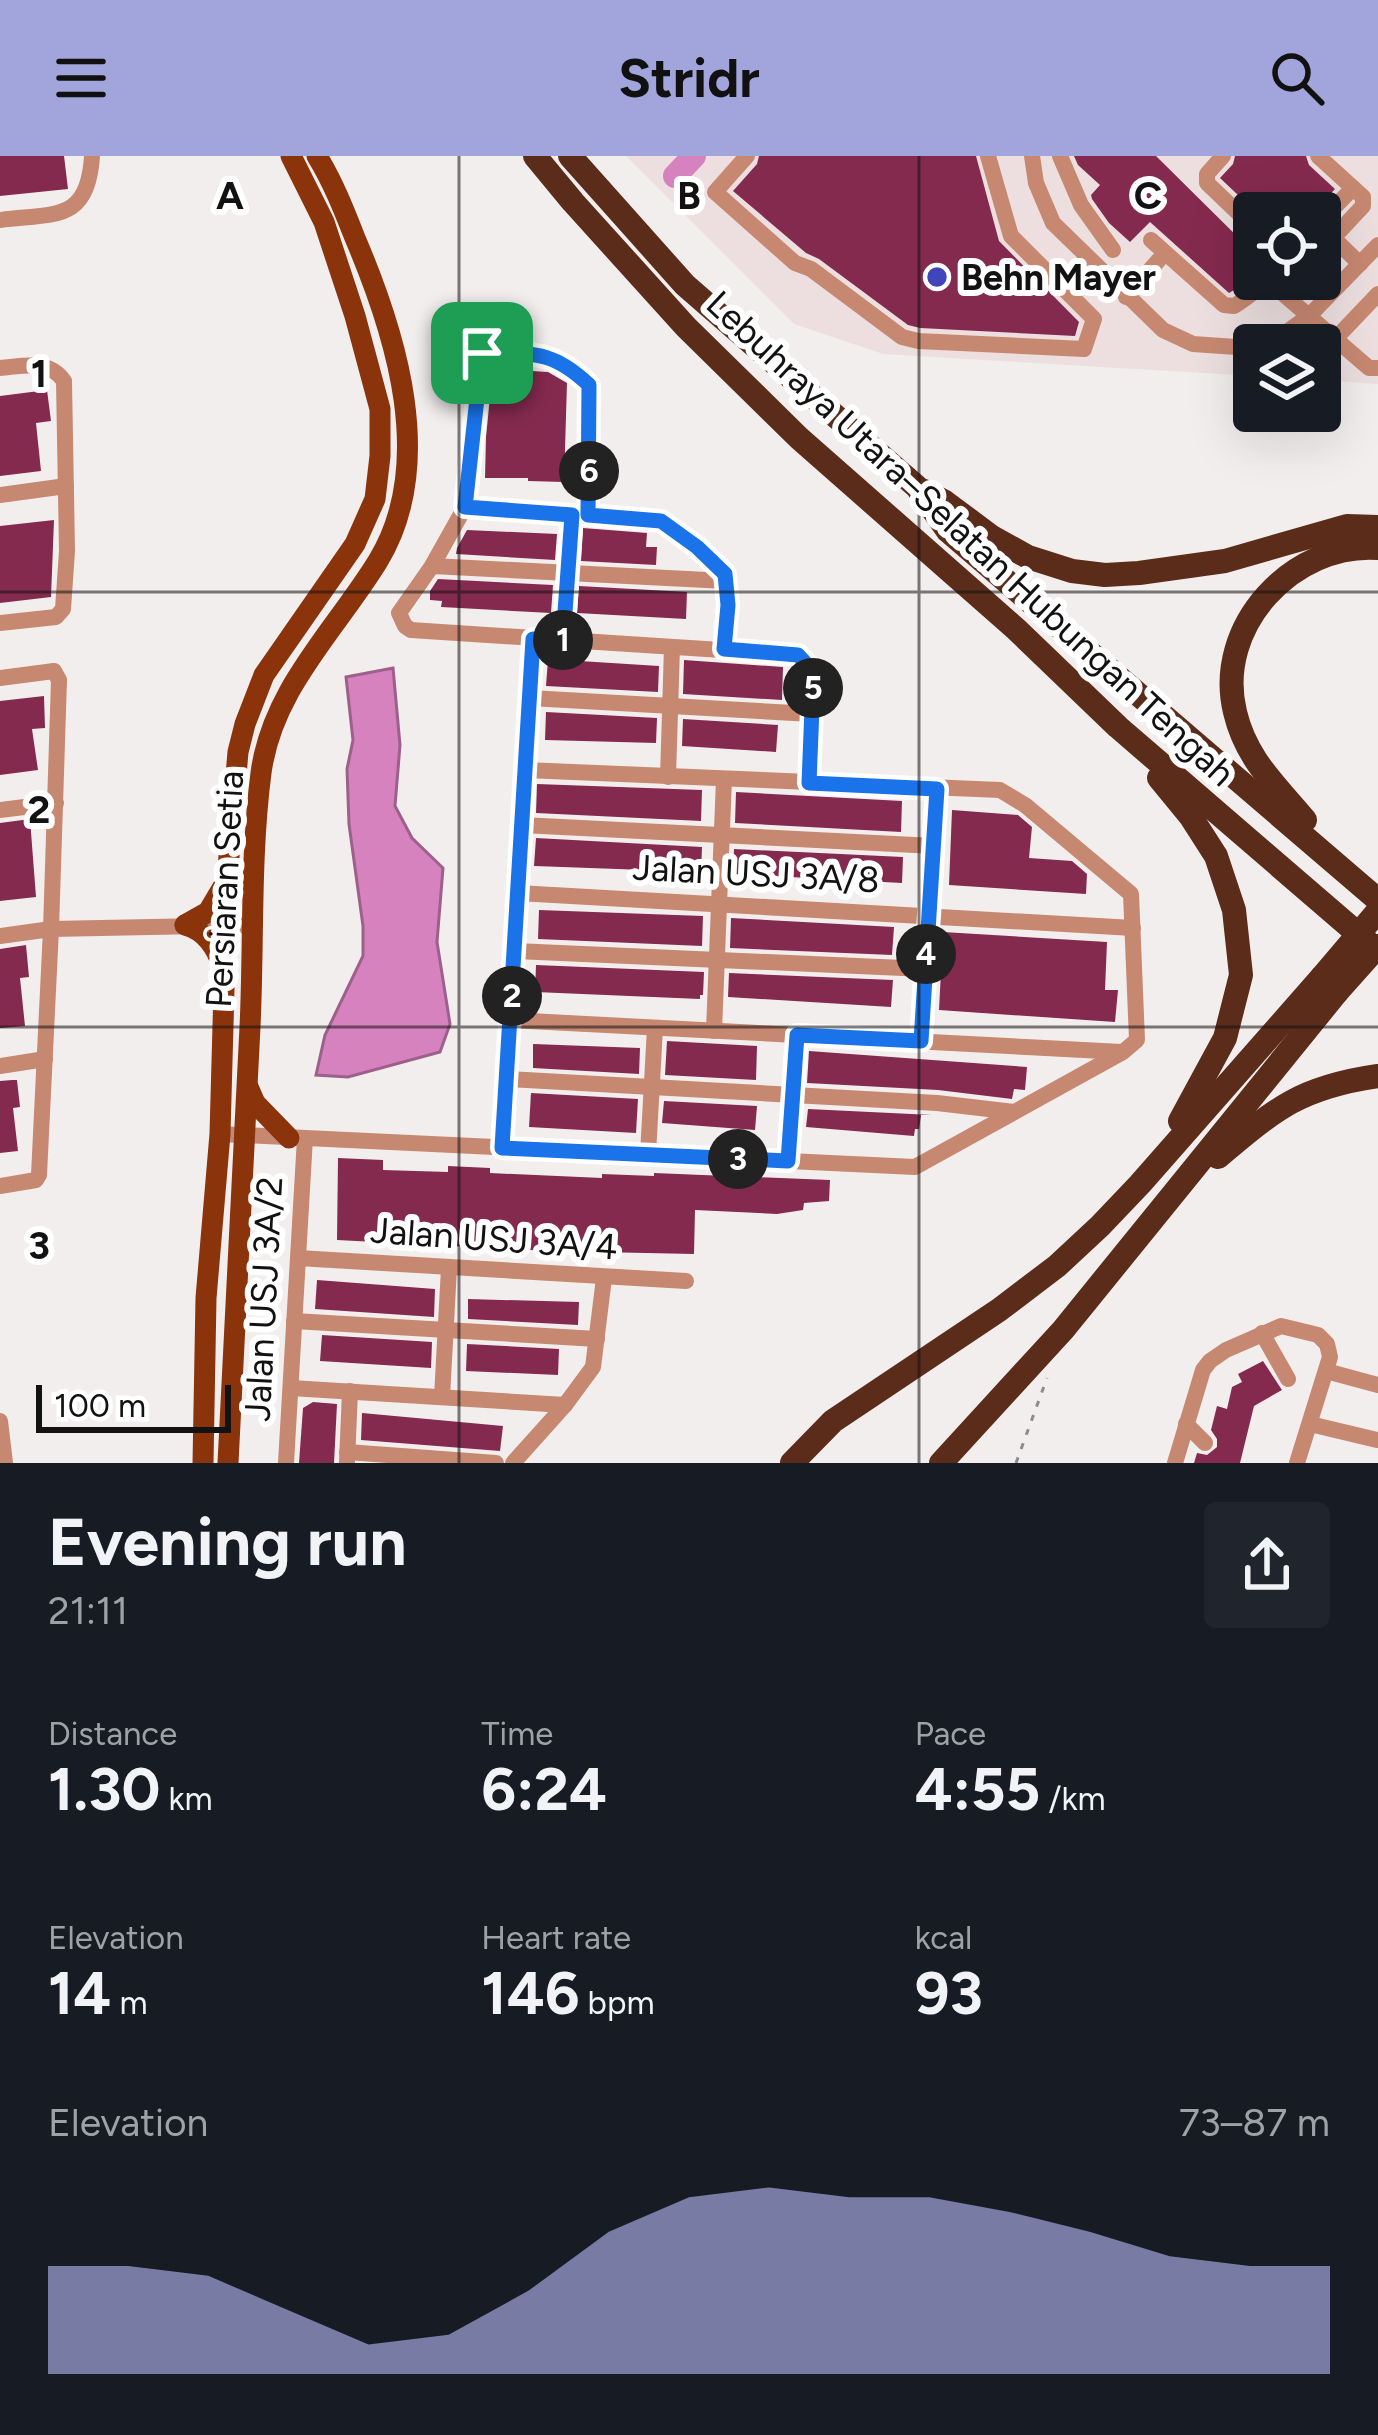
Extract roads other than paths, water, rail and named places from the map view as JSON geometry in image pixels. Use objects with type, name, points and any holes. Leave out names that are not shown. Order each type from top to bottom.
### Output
[{"type":"highway","name":"Lebuhraya Utara–Selatan Hubungan Tengah","points":[[535,156],[702,343],[800,438],[1016,629],[1118,727],[1378,949]]},
{"type":"highway","name":"Lebuhraya Utara–Selatan Hubungan Tengah","points":[[570,156],[685,285],[917,487],[948,531],[1378,900]]},
{"type":"highway","points":[[917,487],[1028,557],[1072,571],[1105,575],[1226,561],[1347,526],[1378,527]]},
{"type":"highway","points":[[1351,876],[1252,758],[1234,710],[1232,682],[1245,628],[1277,583],[1301,565],[1330,553],[1378,548]]},
{"type":"highway","points":[[1118,727],[1191,817],[1216,856],[1234,910],[1241,975],[1226,1038],[1140,1184]]},
{"type":"highway","points":[[941,1463],[1063,1330],[1164,1205],[1330,984],[1378,911]]},
{"type":"highway","points":[[792,1463],[833,1421],[1057,1266],[1330,984],[1378,949]]},
{"type":"highway","points":[[1164,1205],[1289,1101],[1335,1082],[1378,1076]]},
{"type":"main road","name":"Persiaran Setia","points":[[228,1463],[248,1086],[239,925],[227,880],[238,752],[264,675],[355,544],[375,499],[380,456],[380,409],[355,316],[324,223],[291,156]]},
{"type":"main road","name":"Persiaran Setia","points":[[203,1463],[206,1298],[220,1135],[226,973],[239,925],[263,757],[293,681],[379,560],[393,531],[409,453],[406,405],[381,299],[317,156]]},
{"type":"main road","points":[[328,156],[371,254],[381,299]]},
{"type":"main road","points":[[185,925],[208,912],[227,880]]},
{"type":"main road","points":[[185,925],[205,934],[226,973]]},
{"type":"main road","points":[[248,1086],[255,1103],[288,1138]]},
{"type":"main road","points":[[244,1162],[260,1144],[288,1138]]},
{"type":"street","points":[[0,220],[56,213],[78,204],[89,185],[92,156]]},
{"type":"street","points":[[747,156],[715,192],[795,263],[811,269],[902,338],[1084,349],[1094,319],[1011,236],[988,156]]},
{"type":"street","points":[[1033,156],[1036,184],[1053,223],[1162,330],[1193,344],[1236,347],[1276,339],[1309,316],[1378,245]]},
{"type":"street","points":[[1060,156],[1081,205],[1113,250]]},
{"type":"street","points":[[1223,156],[1207,174],[1207,183],[1233,208]]},
{"type":"street","points":[[1318,156],[1353,188],[1341,200]]},
{"type":"street","points":[[1126,297],[1158,246],[1224,305],[1234,306],[1274,286],[1319,324]]},
{"type":"street","points":[[1341,248],[1360,264]]},
{"type":"street","points":[[1341,333],[1378,294]]},
{"type":"street","points":[[1341,343],[1369,368],[1378,368]]},
{"type":"street","points":[[563,640],[568,574],[580,515],[589,385],[571,368],[544,354],[482,353],[465,507],[433,566],[399,613],[405,626],[411,630],[533,639],[724,649],[798,655],[810,668],[813,683],[809,783]]},
{"type":"street","points":[[0,368],[46,366],[64,381],[67,485],[63,609],[56,616],[0,623]]},
{"type":"street","points":[[0,495],[67,485]]},
{"type":"street","points":[[465,507],[661,521],[725,574],[724,649]]},
{"type":"street","points":[[433,566],[726,581]]},
{"type":"street","points":[[502,1148],[533,639]]},
{"type":"street","points":[[668,777],[672,647]]},
{"type":"street","points":[[0,678],[54,671],[59,680],[39,1174],[36,1180],[0,1186]]},
{"type":"street","points":[[530,698],[812,714]]},
{"type":"street","points":[[220,1135],[915,1167],[1137,1040],[1131,894],[1025,805],[1000,790],[525,770]]},
{"type":"street","points":[[714,1031],[724,779]]},
{"type":"street","points":[[921,1041],[937,789]]},
{"type":"street","points":[[0,810],[56,803]]},
{"type":"street","points":[[522,825],[934,846]]},
{"type":"street","name":"Jalan USJ 3A/8","points":[[518,892],[1133,928]]},
{"type":"street","points":[[0,936],[51,929],[239,925]]},
{"type":"street","points":[[514,951],[925,969]]},
{"type":"street","points":[[510,1020],[1123,1052]]},
{"type":"street","points":[[648,1154],[655,1028]]},
{"type":"street","points":[[788,1161],[797,1035]]},
{"type":"street","points":[[0,1066],[45,1059]]},
{"type":"street","points":[[507,1078],[937,1103],[1014,1112]]},
{"type":"street","name":"Jalan USJ 3A/2","points":[[286,1463],[298,1258],[288,1138]]},
{"type":"street","name":"Jalan USJ 3A/4","points":[[298,1258],[686,1282]]},
{"type":"street","points":[[442,1396],[448,1268]]},
{"type":"street","points":[[513,1463],[593,1367],[604,1278]]},
{"type":"street","points":[[295,1321],[597,1339]]},
{"type":"street","points":[[1175,1463],[1202,1370],[1226,1350],[1281,1326],[1318,1335],[1330,1357],[1298,1463]]},
{"type":"street","points":[[1262,1333],[1288,1378]]},
{"type":"street","points":[[1326,1371],[1377,1381]]},
{"type":"street","points":[[291,1388],[565,1405]]},
{"type":"street","points":[[350,1391],[347,1457],[496,1463]]},
{"type":"street","points":[[0,1421],[5,1463]]},
{"type":"street","points":[[1186,1424],[1205,1443]]},
{"type":"street","points":[[1310,1424],[1377,1440]]},
{"type":"waterway","points":[[675,176],[694,156]]},
{"type":"place","name":"Behn Mayer","points":[[937,277]]}]
